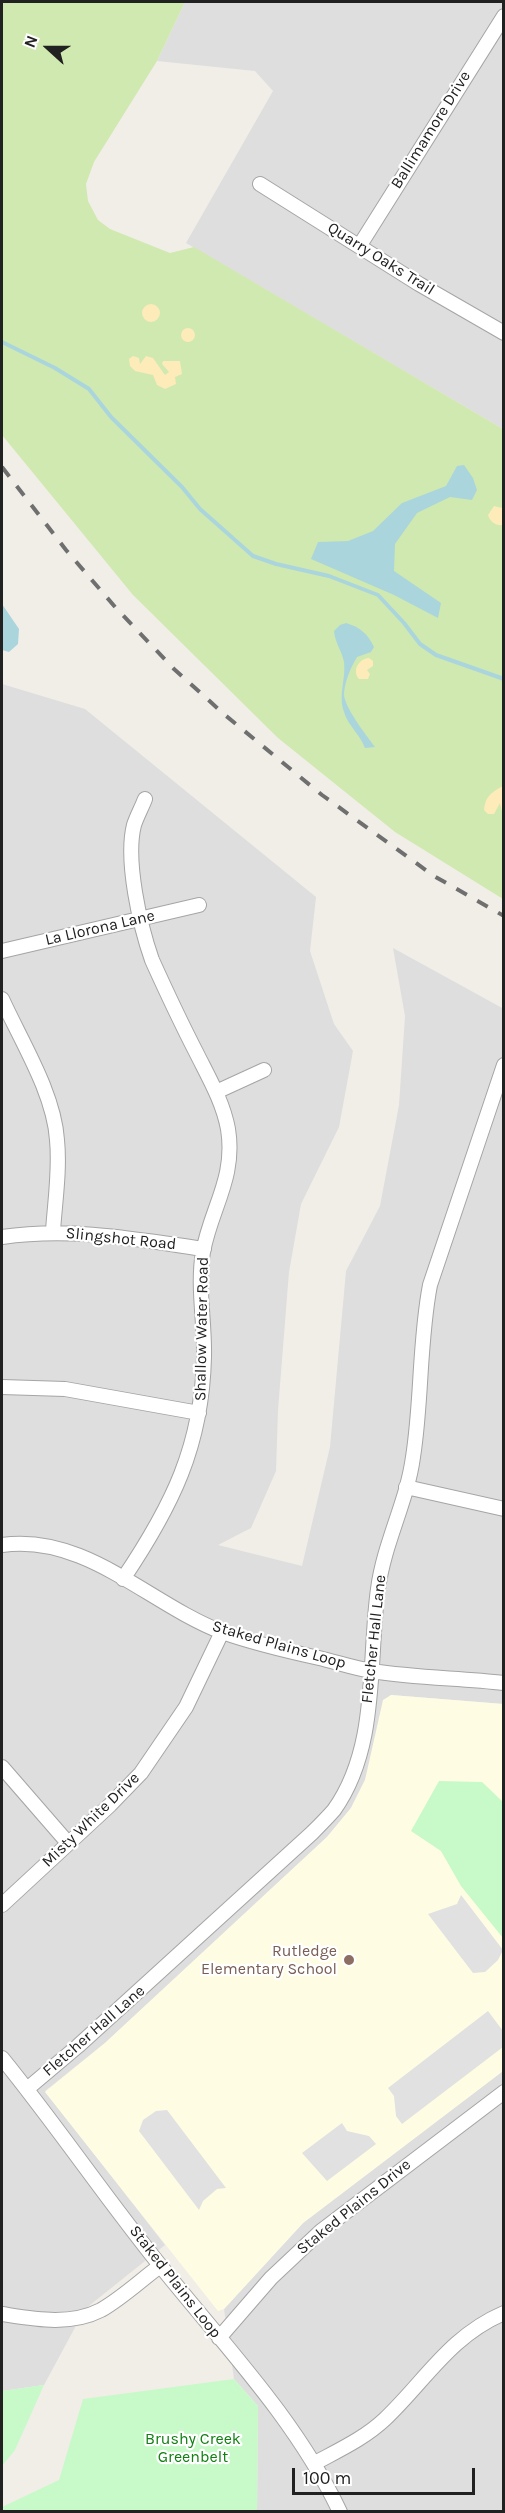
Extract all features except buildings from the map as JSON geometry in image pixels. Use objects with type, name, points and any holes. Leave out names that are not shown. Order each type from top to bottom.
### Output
[{"type":"street","name":"Ballimamore Drive","points":[[360,245],[504,16]]},
{"type":"street","name":"Quarry Oaks Trail","points":[[260,184],[419,284],[503,331]]},
{"type":"street","name":"Shallow Water Road","points":[[123,1579],[169,1505],[183,1472],[199,1413],[204,1374],[201,1291],[204,1249],[224,1191],[229,1159],[228,1130],[216,1092],[152,960],[140,918],[132,844],[134,825],[145,799]]},
{"type":"street","name":"La Llorona Lane","points":[[2,951],[199,905]]},
{"type":"street","points":[[2,999],[45,1091],[53,1115],[57,1139],[53,1232]]},
{"type":"street","name":"Fletcher Hall Lane","points":[[27,2089],[312,1833],[333,1810],[348,1784],[357,1760],[366,1721],[383,1558],[406,1487],[417,1431],[423,1322],[430,1285],[504,1065]]},
{"type":"street","points":[[216,1092],[264,1070]]},
{"type":"street","name":"Slingshot Road","points":[[2,1237],[53,1232],[98,1234],[204,1249]]},
{"type":"street","points":[[2,1388],[65,1389],[199,1413]]},
{"type":"street","points":[[406,1487],[504,1509]]},
{"type":"street","name":"Staked Plains Loop","points":[[2,1545],[38,1545],[71,1552],[184,1614],[222,1632],[372,1671],[504,1683]]},
{"type":"street","name":"Misty White Drive","points":[[2,1905],[110,1805],[141,1773],[186,1707],[222,1632]]},
{"type":"street","points":[[2,1767],[68,1843]]},
{"type":"street","name":"Staked Plains Loop","points":[[2,2058],[160,2266],[265,2395],[315,2463],[340,2511]]},
{"type":"street","name":"Staked Plains Drive","points":[[219,2338],[271,2277],[328,2225],[504,2092]]},
{"type":"street","points":[[2,2314],[51,2321],[77,2318],[100,2311],[160,2266]]},
{"type":"street","points":[[315,2463],[371,2431],[395,2409],[439,2358],[468,2334],[504,2313]]},
{"type":"shaded area","points":[[185,2],[503,2],[503,429],[186,243],[273,91],[255,71],[157,61]]},
{"type":"shaded area","points":[[2,684],[85,709],[316,897],[310,951],[334,1024],[353,1051],[339,1127],[301,1204],[289,1272],[278,1410],[276,1471],[251,1528],[218,1545],[302,1566],[330,1447],[346,1271],[380,1206],[399,1105],[405,1016],[393,948],[504,1009],[503,1704],[391,1695],[365,1780],[351,1808],[327,1837],[105,2043],[45,2091],[165,2245],[85,2309],[44,2385],[2,2391]]},
{"type":"shaded area","name":"Rutledge Elementary School","points":[[391,1695],[503,1704],[503,2071],[303,2223],[224,2309],[218,2311],[45,2092],[105,2043],[327,1837],[351,1808],[365,1780],[383,1700]]},
{"type":"shaded area","points":[[461,1895],[503,1950],[498,1960],[485,1972],[473,1973],[428,1914],[457,1904]]},
{"type":"shaded area","points":[[488,2011],[503,2031],[503,2047],[402,2124],[396,2116],[394,2096],[388,2088]]},
{"type":"shaded area","points":[[503,2071],[503,2511],[257,2511],[258,2406],[234,2379],[224,2309],[303,2223]]},
{"type":"shaded area","points":[[167,2110],[226,2188],[217,2189],[203,2201],[199,2210],[139,2131],[143,2120],[156,2111]]},
{"type":"shaded area","points":[[342,2123],[347,2131],[369,2136],[376,2144],[327,2181],[302,2153]]},
{"type":"green space","points":[[2,2],[185,2],[157,61],[94,162],[86,184],[88,201],[98,220],[110,229],[170,253],[194,247],[503,429],[503,899],[395,832],[278,738],[133,595],[2,435]]},
{"type":"green space","points":[[439,1781],[482,1782],[503,1802],[503,1938],[461,1886],[441,1851],[411,1831]]},
{"type":"green space","name":"Brushy Creek Greenbelt","points":[[234,2379],[258,2406],[257,2511],[2,2511],[2,2507],[59,2480],[83,2399]]},
{"type":"green space","points":[[44,2385],[15,2450],[2,2466],[2,2391]]},
{"type":"sand","points":[[147,304],[155,304],[160,309],[158,320],[147,322],[142,317],[142,309]]},
{"type":"sand","points":[[185,328],[191,328],[195,335],[191,342],[185,342],[181,338],[181,332]]},
{"type":"sand","points":[[133,356],[139,358],[140,364],[146,356],[153,358],[165,375],[169,372],[162,364],[163,361],[180,361],[182,374],[175,377],[176,384],[165,389],[157,385],[153,375],[135,371],[130,366],[129,359]]},
{"type":"sand","points":[[494,506],[502,508],[503,525],[492,522],[488,515]]},
{"type":"sand","points":[[369,658],[373,661],[373,666],[367,670],[370,674],[368,679],[359,679],[356,672],[357,666]]},
{"type":"sand","points":[[503,787],[503,816],[500,803],[494,814],[488,814],[484,810],[487,799]]},
{"type":"water","points":[[464,465],[473,478],[477,490],[472,500],[450,497],[417,513],[395,544],[394,571],[441,603],[438,618],[394,595],[311,559],[318,542],[348,541],[373,531],[402,503],[446,486],[457,466]]},
{"type":"water","points":[[2,604],[19,629],[18,644],[9,652],[2,650]]},
{"type":"water","points":[[346,623],[363,632],[374,647],[371,652],[357,657],[344,693],[351,713],[375,747],[365,748],[348,722],[342,705],[344,662],[334,631]]},
{"type":"waterway","points":[[2,342],[55,368],[89,389],[111,417],[182,487],[200,509],[253,556],[276,564],[329,576],[378,595],[420,644],[436,655],[504,679]]},
{"type":"railway","points":[[2,467],[66,550],[116,608],[174,669],[225,715],[322,795],[434,876],[504,916]]},
{"type":"place","name":"Rutledge Elementary School","points":[[349,1960]]}]
